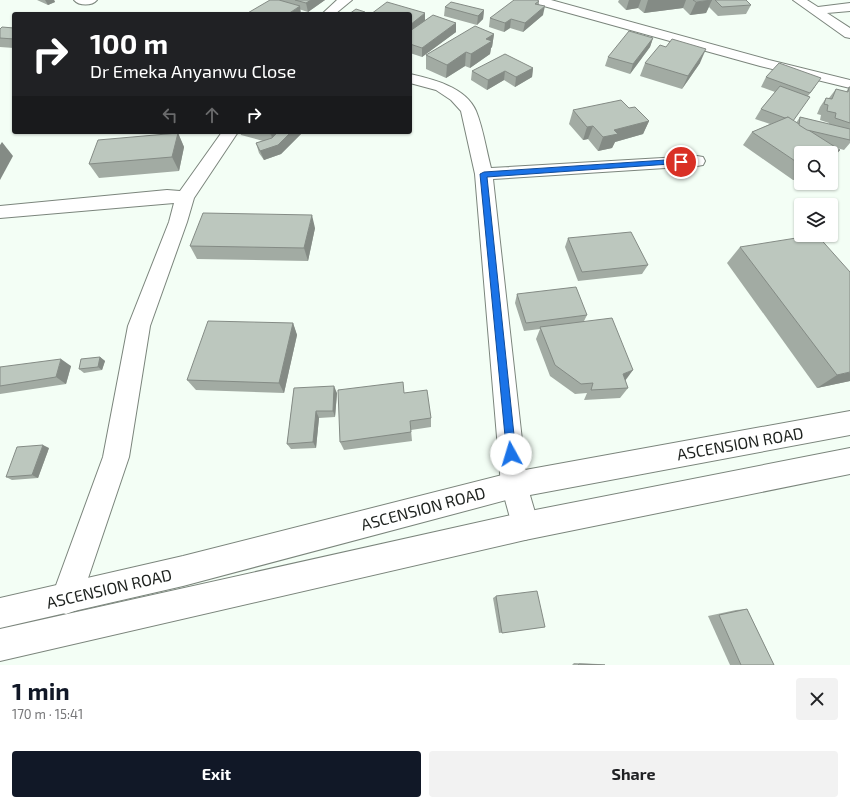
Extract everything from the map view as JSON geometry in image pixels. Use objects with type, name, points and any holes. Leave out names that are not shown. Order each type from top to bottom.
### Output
[{"type":"street","points":[[80,0],[91,0]]},
{"type":"street","points":[[330,12],[346,0]]},
{"type":"street","points":[[537,0],[765,63],[850,84]]},
{"type":"street","points":[[799,0],[850,34]]},
{"type":"street","points":[[556,6],[590,1]]},
{"type":"street","points":[[816,11],[850,7]]},
{"type":"street","points":[[412,79],[441,87],[456,97],[468,110],[484,174],[514,485],[525,526]]},
{"type":"street","points":[[66,599],[116,456],[139,326],[178,222],[184,197],[229,134]]},
{"type":"street","points":[[484,174],[696,161]]},
{"type":"street","points":[[0,212],[167,196],[184,197]]},
{"type":"street","name":"ASCENSION ROAD","points":[[0,613],[183,571],[514,485],[850,422]]},
{"type":"street","points":[[0,645],[525,526],[850,461]]},
{"type":"building","points":[[270,0],[279,0],[300,6],[291,12],[249,12]]},
{"type":"building","points":[[295,0],[311,0],[306,3]]},
{"type":"building","points":[[514,0],[537,0],[539,1],[535,4],[545,6],[525,23],[511,19],[505,23],[490,18]]},
{"type":"building","points":[[693,0],[712,0],[696,2]]},
{"type":"building","points":[[715,0],[746,0],[751,5],[722,7]]},
{"type":"building","points":[[387,2],[425,13],[412,23],[412,12],[374,12]]},
{"type":"building","points":[[451,2],[484,10],[478,16],[445,7]]},
{"type":"building","points":[[356,9],[365,12],[352,12]]},
{"type":"building","points":[[433,15],[456,23],[422,48],[412,45],[412,30]]},
{"type":"building","points":[[475,26],[494,34],[486,39],[492,41],[471,54],[466,52],[447,65],[426,55]]},
{"type":"building","points":[[2,27],[12,28],[12,39],[0,38],[0,29]]},
{"type":"building","points":[[629,31],[653,38],[633,64],[608,57]]},
{"type":"building","points":[[672,39],[706,49],[688,76],[645,63],[660,45],[666,47]]},
{"type":"building","points":[[505,54],[533,68],[516,77],[505,71],[488,80],[472,71]]},
{"type":"building","points":[[779,63],[821,78],[810,93],[766,77]]},
{"type":"building","points":[[780,86],[810,97],[793,121],[788,117],[785,118],[761,109]]},
{"type":"building","points":[[849,87],[850,123],[835,118],[836,113],[827,111],[828,105],[824,104],[826,98],[832,99],[836,89],[848,92]]},
{"type":"building","points":[[621,100],[629,108],[635,107],[649,121],[614,130],[618,134],[603,137],[593,126],[587,127],[573,110]]},
{"type":"building","points":[[788,117],[834,146],[794,146],[794,160],[752,132]]},
{"type":"building","points":[[800,117],[850,129],[850,140],[807,130],[799,125]]},
{"type":"building","points":[[178,134],[172,157],[89,164],[98,140]]},
{"type":"building","points":[[276,134],[289,134],[278,145],[260,151],[256,143],[272,138]]},
{"type":"building","points":[[203,213],[312,215],[304,248],[190,246]]},
{"type":"building","points":[[631,232],[648,265],[582,272],[568,238]]},
{"type":"building","points":[[794,238],[794,242],[823,242],[850,272],[850,372],[837,375],[740,247]]},
{"type":"building","points":[[576,287],[587,315],[526,323],[517,294]]},
{"type":"building","points":[[612,318],[633,370],[623,374],[628,388],[591,390],[593,383],[581,384],[555,365],[540,327]]},
{"type":"building","points":[[208,321],[293,323],[279,383],[187,380]]},
{"type":"building","points":[[100,357],[98,367],[79,369],[81,359]]},
{"type":"building","points":[[61,359],[56,377],[0,386],[0,367]]},
{"type":"building","points":[[403,382],[404,393],[427,390],[431,418],[410,421],[411,432],[340,442],[338,390]]},
{"type":"building","points":[[334,386],[333,411],[316,411],[313,442],[287,444],[294,388]]},
{"type":"building","points":[[43,445],[32,475],[6,477],[17,447]]},
{"type":"building","points":[[537,591],[545,627],[502,633],[496,596]]},
{"type":"building","points":[[747,609],[774,665],[741,665],[719,615]]},
{"type":"building","points":[[579,664],[605,665],[578,665]]},
{"type":"route","points":[[511,454],[484,174],[681,162]]}]
